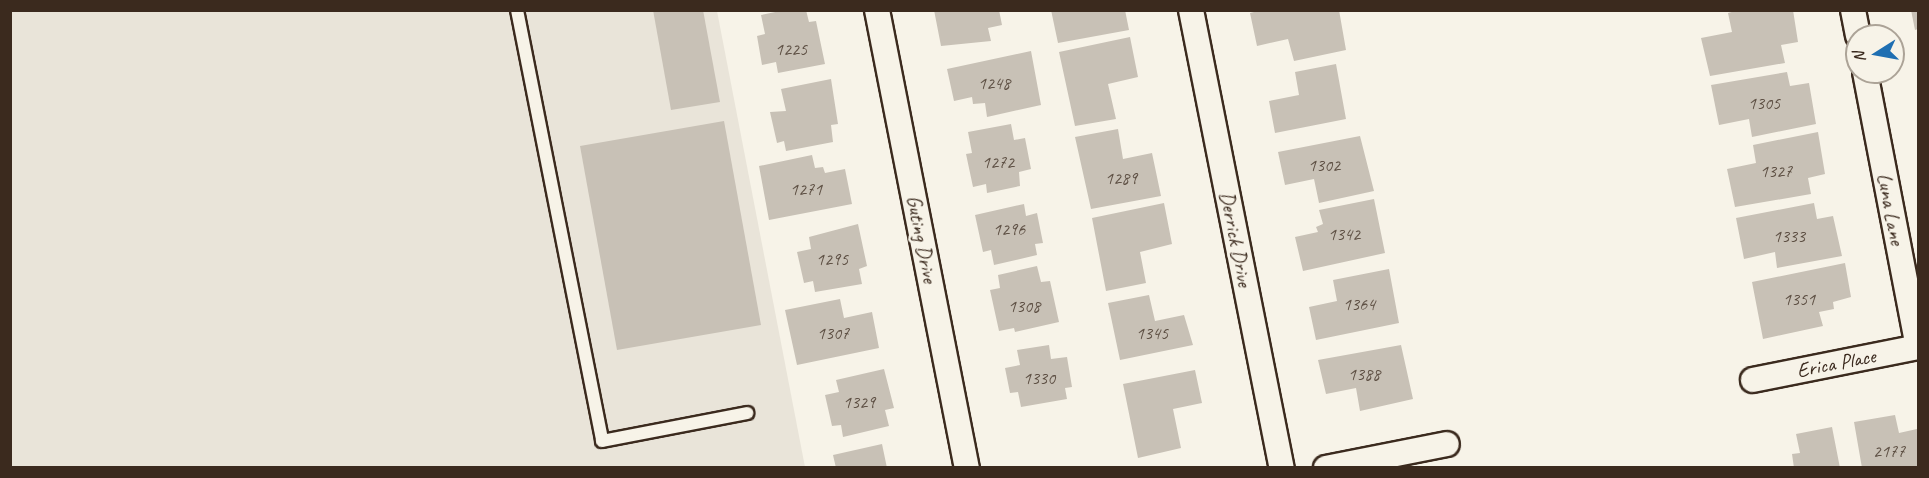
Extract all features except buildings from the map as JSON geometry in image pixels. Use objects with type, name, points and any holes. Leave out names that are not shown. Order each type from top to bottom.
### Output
[{"type":"street","name":"Guting Drive","points":[[877,10],[967,468]]},
{"type":"street","name":"Derrick Drive","points":[[1191,10],[1282,468]]},
{"type":"street","name":"Luna Lane","points":[[1866,84],[1918,347]]},
{"type":"street","name":"Erica Place","points":[[1753,380],[1918,347]]},
{"type":"street","points":[[1326,468],[1448,444]]},
{"type":"lane","points":[[517,10],[602,441],[747,413]]},
{"type":"shaded area","points":[[10,11],[717,11],[805,467],[11,467]]}]
